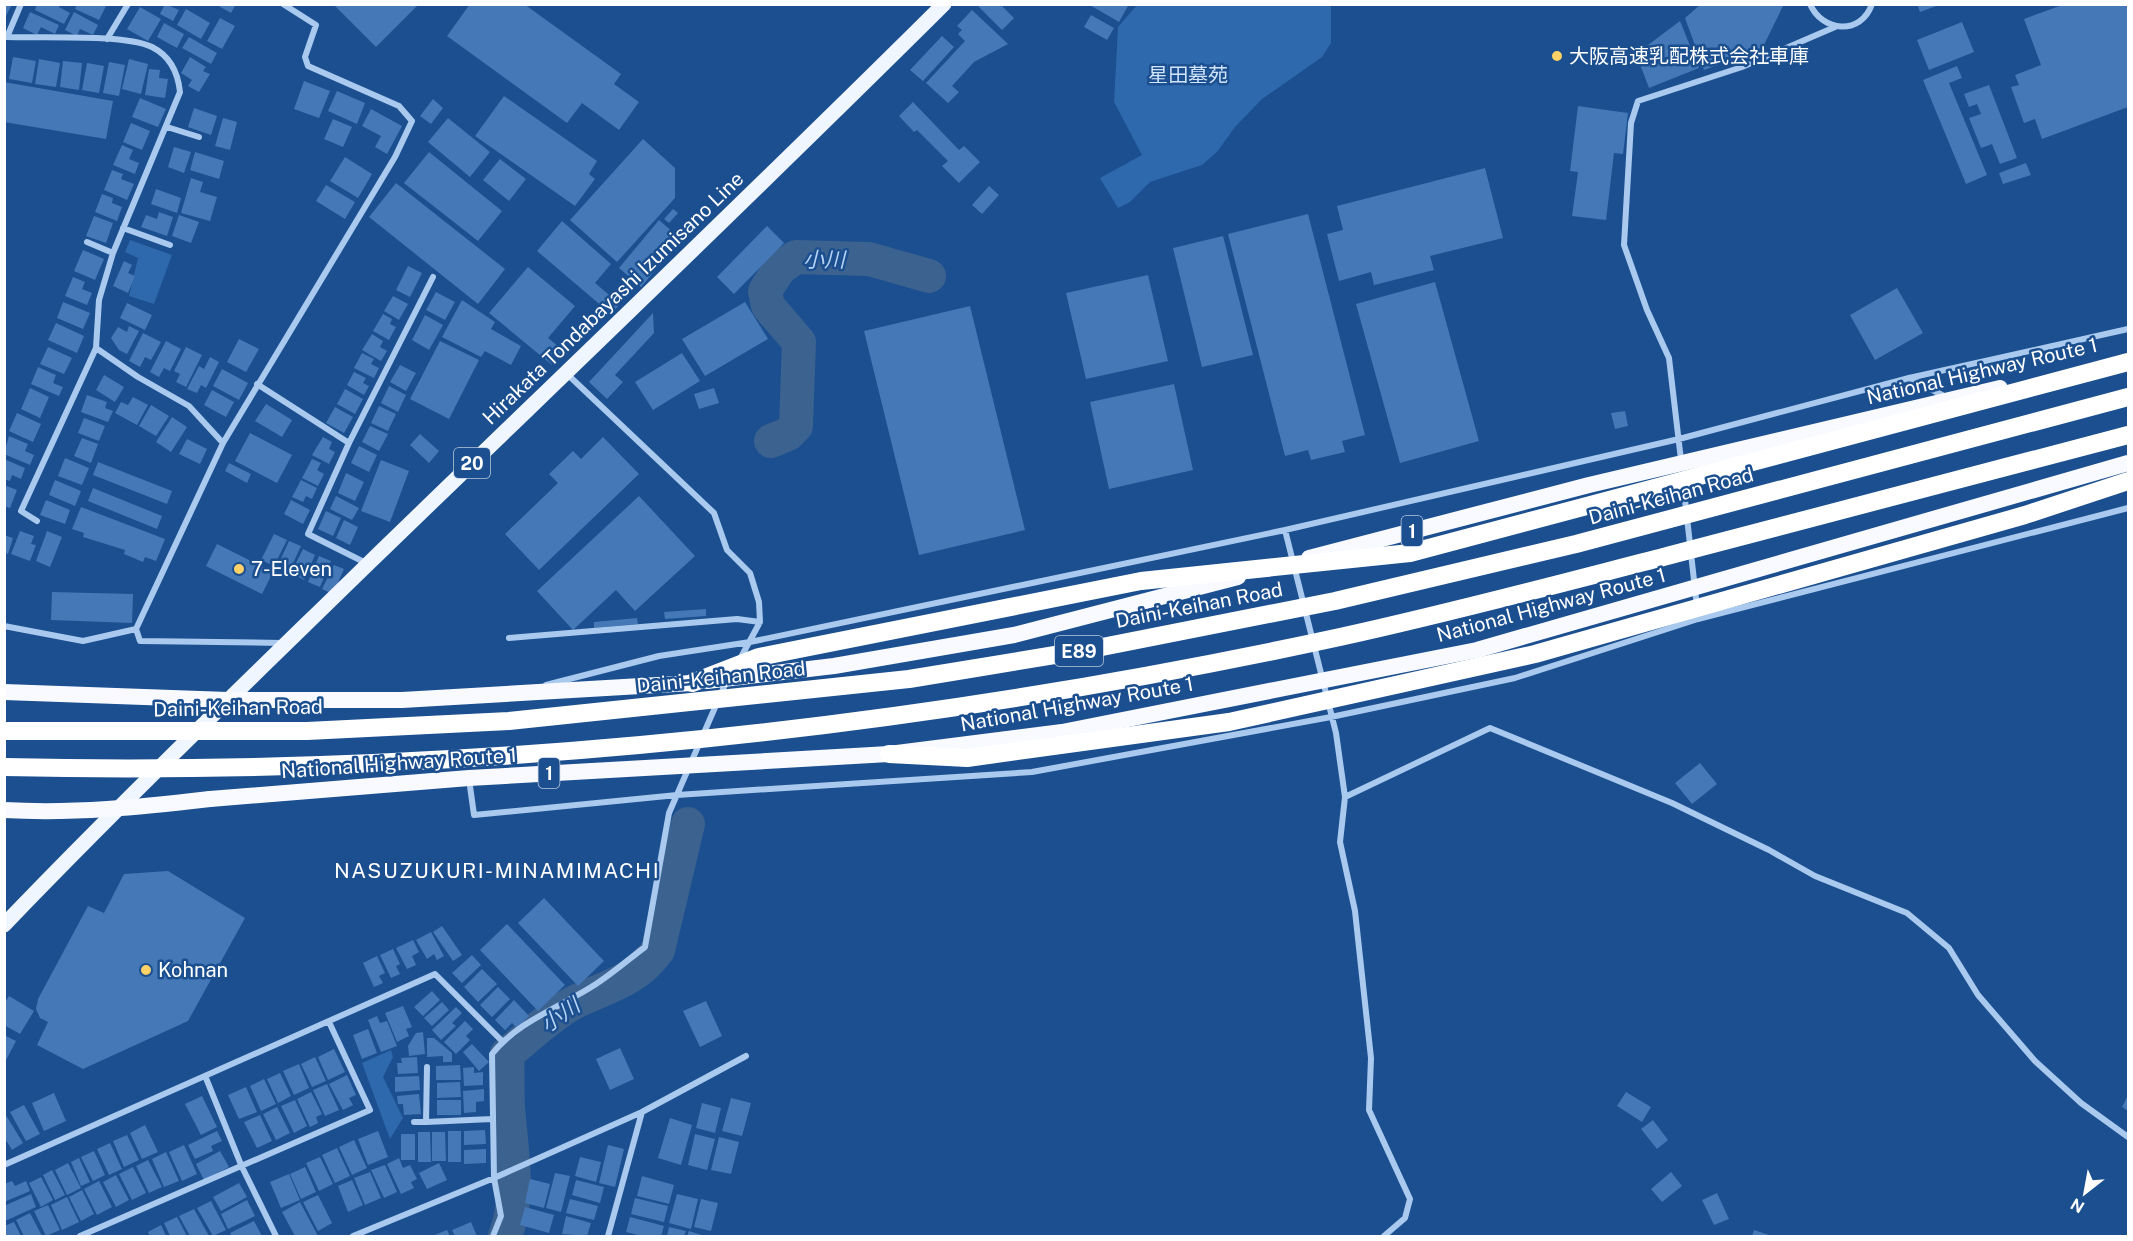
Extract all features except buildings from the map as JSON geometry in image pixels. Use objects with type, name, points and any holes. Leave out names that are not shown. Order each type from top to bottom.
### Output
[{"type":"highway","name":"National Highway Route 1","points":[[4,692],[228,700],[402,700],[692,683],[834,666],[1014,635],[1588,485],[1949,399],[2128,361]]},
{"type":"highway","points":[[692,683],[759,657],[1141,581],[1410,553],[2128,361]]},
{"type":"highway","name":"Daini-Keihan Road","points":[[4,731],[307,731],[509,721],[909,680],[1097,648],[1335,601],[1587,541],[2128,397]]},
{"type":"highway","name":"E89","points":[[4,767],[305,767],[511,757],[735,736],[917,713],[1103,682],[1340,637],[1607,571],[2128,435]]},
{"type":"highway","name":"National Highway Route 1","points":[[4,810],[53,813],[120,809],[210,799],[469,778],[889,754],[1062,732],[1477,650],[2128,463]]},
{"type":"highway","points":[[889,754],[967,758],[1230,722],[1535,654],[2025,515],[2128,481]]},
{"type":"main road","name":"Hirakata Tondabayashi Izumisano Line","points":[[4,925],[86,839],[120,809],[228,700],[944,4]]},
{"type":"street","points":[[21,4],[7,37],[107,39],[151,46],[167,59],[178,75],[180,92],[113,253],[99,300],[96,348],[21,511],[37,522]]},
{"type":"street","points":[[107,39],[128,4]]},
{"type":"street","points":[[284,4],[316,25],[305,57],[308,66],[399,106],[412,121],[395,157],[223,443],[136,629],[140,641],[287,643]]},
{"type":"street","points":[[1810,4],[1816,16],[1835,27]]},
{"type":"street","points":[[1698,619],[1669,358],[1647,310],[1624,245],[1631,123],[1638,100],[1742,67],[1835,27],[1855,24],[1864,18],[1872,4]]},
{"type":"street","points":[[167,127],[199,137]]},
{"type":"street","points":[[123,228],[170,245]]},
{"type":"street","points":[[87,242],[113,253]]},
{"type":"street","points":[[368,564],[308,534],[349,443],[433,277]]},
{"type":"street","points":[[516,692],[659,656],[750,642],[1285,530],[1679,439],[1909,378],[2128,329]]},
{"type":"street","points":[[96,348],[138,377],[189,406],[223,443]]},
{"type":"street","points":[[493,1236],[501,1216],[494,1178],[492,1054],[502,1041],[555,1006],[596,984],[645,947],[669,813],[731,672],[760,622],[759,602],[750,573],[727,550],[714,513],[566,373]]},
{"type":"street","points":[[1909,378],[1949,399]]},
{"type":"street","points":[[257,384],[349,443]]},
{"type":"street","points":[[469,778],[474,815],[677,795],[1032,772],[1331,717],[1515,678],[1698,619],[2128,508]]},
{"type":"street","points":[[1285,530],[1336,733],[1345,797],[1340,842],[1356,922],[1371,1058],[1369,1110],[1410,1199],[1405,1218],[1384,1236]]},
{"type":"street","points":[[509,638],[737,619],[760,622]]},
{"type":"street","points":[[4,626],[83,641],[136,629]]},
{"type":"street","points":[[1345,797],[1490,728],[1672,803],[1769,850],[1815,876],[1907,913],[1949,948],[1978,995],[2035,1060],[2081,1103],[2128,1137]]},
{"type":"street","points":[[4,1165],[206,1078],[435,974],[502,1041]]},
{"type":"street","points":[[80,1236],[370,1110],[329,1022]]},
{"type":"street","points":[[353,1236],[501,1175],[642,1112],[746,1056]]},
{"type":"street","points":[[426,1122],[427,1068]]},
{"type":"street","points":[[206,1078],[242,1167],[276,1236]]},
{"type":"street","points":[[608,1236],[642,1112]]},
{"type":"street","points":[[414,1122],[492,1119]]},
{"type":"green space","name":"星田墓苑","points":[[1137,5],[1331,5],[1331,43],[1322,57],[1262,99],[1235,127],[1217,152],[1202,165],[1150,182],[1130,202],[1118,208],[1100,178],[1142,155],[1114,102],[1118,27]]},
{"type":"green space","points":[[130,240],[172,255],[154,304],[129,296],[138,258],[125,252]]},
{"type":"green space","points":[[391,1050],[393,1057],[383,1077],[403,1118],[390,1139],[362,1063]]},
{"type":"waterway","name":"小川","points":[[771,441],[788,434],[796,426],[799,342],[768,306],[765,291],[780,268],[796,257],[869,259],[929,276]]},
{"type":"waterway","name":"小川","points":[[505,1236],[513,1205],[514,1188],[507,1054],[564,1008],[630,976],[649,961],[658,950],[688,824]]},
{"type":"place","name":"大阪高速乳配株式会社車庫","points":[[1557,56]]},
{"type":"place","name":"7-Eleven","points":[[239,569]]},
{"type":"place","name":"Kohnan","points":[[146,970]]},
{"type":"district","name":"NASUZUKURI-MINAMIMACHI","points":[[497,870]]}]
